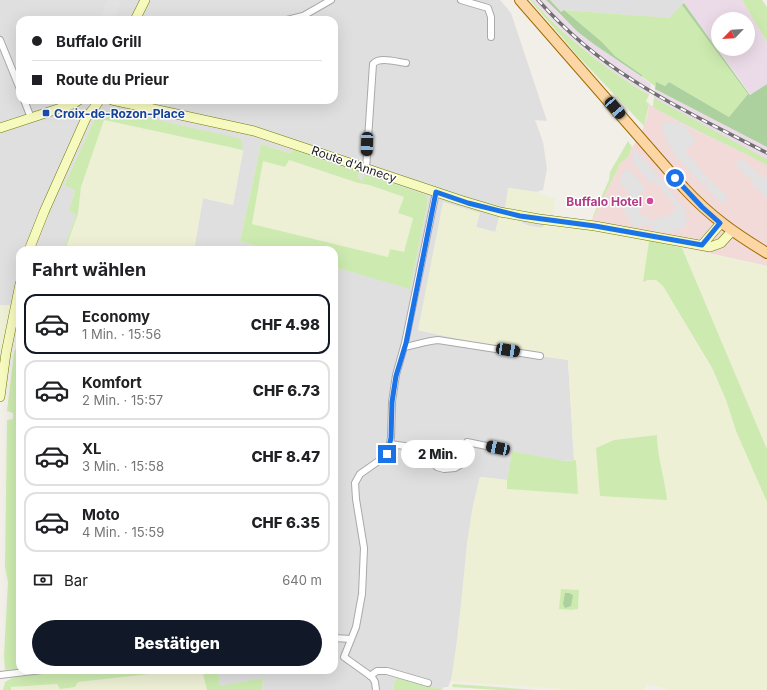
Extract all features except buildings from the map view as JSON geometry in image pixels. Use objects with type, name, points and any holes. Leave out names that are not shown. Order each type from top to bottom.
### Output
[{"type":"main road","points":[[520,0],[702,207],[720,223],[767,253]]},
{"type":"street","points":[[137,16],[145,0]]},
{"type":"street","points":[[299,16],[308,13],[331,0]]},
{"type":"street","points":[[461,0],[488,8],[491,37]]},
{"type":"street","points":[[0,40],[16,79]]},
{"type":"street","points":[[366,169],[373,64],[379,60],[406,63]]},
{"type":"street","points":[[26,104],[31,118]]},
{"type":"street","name":"Route d'Annecy","points":[[0,128],[83,104]]},
{"type":"street","points":[[31,246],[44,212],[86,118],[87,104]]},
{"type":"street","name":"Route d'Annecy","points":[[130,104],[254,131],[468,203],[507,214],[595,226],[702,245],[710,248],[721,243],[732,231]]},
{"type":"street","points":[[376,689],[373,679],[370,676],[344,657],[359,616],[364,556],[364,544],[355,483],[363,472],[385,456],[390,444],[393,393],[396,376],[404,346],[436,192]]},
{"type":"street","points":[[702,245],[720,223]]},
{"type":"street","points":[[0,397],[6,353],[16,304]]},
{"type":"street","points":[[404,346],[438,340],[540,356]]},
{"type":"street","points":[[390,444],[419,448],[437,467],[444,469],[455,468],[462,464],[467,442],[501,449]]},
{"type":"street","points":[[338,638],[351,639]]},
{"type":"street","points":[[370,676],[377,671],[387,671],[428,683]]},
{"type":"street","points":[[0,675],[16,673]]},
{"type":"shaded area","points":[[0,0],[500,0],[511,13],[547,121],[535,120],[543,142],[547,169],[543,190],[536,192],[509,188],[523,212],[554,215],[543,226],[543,228],[522,223],[495,232],[476,227],[480,213],[418,330],[463,340],[462,344],[568,360],[574,460],[561,461],[512,451],[507,480],[480,477],[471,518],[453,675],[448,687],[444,687],[442,689],[396,677],[393,690],[262,690],[263,678],[220,687],[218,674],[338,674],[338,268],[410,288],[428,201],[426,195],[365,175],[362,180],[358,178],[359,172],[295,151],[289,153],[261,144],[240,241],[258,246],[195,246],[203,198],[233,205],[243,151],[126,113],[104,110],[97,114],[64,186],[75,190],[69,211],[76,215],[64,246],[16,246],[16,306],[0,305]]},
{"type":"shaded area","points":[[107,0],[121,0],[116,16],[101,16]]},
{"type":"shaded area","points":[[532,0],[546,0],[560,15],[595,45],[651,84],[649,95],[616,74],[586,51],[570,38]]},
{"type":"shaded area","points":[[550,0],[685,0],[680,9],[669,18],[664,18],[565,10],[561,13]]},
{"type":"shaded area","points":[[685,0],[742,0],[749,12],[711,12],[711,40],[684,3]]},
{"type":"shaded area","points":[[755,22],[767,42],[767,84],[751,95],[723,56],[755,56]]},
{"type":"shaded area","points":[[655,89],[767,147],[767,164],[682,124],[653,107]]},
{"type":"shaded area","points":[[649,104],[682,124],[767,164],[767,266],[590,230],[593,216],[595,215],[620,164],[628,157],[632,147],[640,137],[647,117]]},
{"type":"shaded area","points":[[668,121],[684,126],[696,140],[685,151],[709,179],[703,185],[680,161],[668,144],[661,125]]},
{"type":"shaded area","points":[[634,150],[647,163],[686,210],[687,216],[685,219],[688,223],[676,232],[673,229],[672,233],[652,230],[653,225],[640,225],[635,227],[623,211],[626,208],[629,193],[619,181],[622,178],[621,176],[623,172],[628,168],[646,189],[633,200],[641,210],[638,213],[641,217],[645,214],[648,218],[645,222],[655,219],[659,220],[660,216],[667,217],[677,208],[655,181],[651,184],[631,160],[634,157],[632,154]]},
{"type":"shaded area","points":[[741,158],[763,177],[762,180],[766,176],[767,177],[767,197],[751,184],[754,181],[754,177],[752,180],[735,165]]},
{"type":"shaded area","points":[[710,180],[728,197],[722,204],[704,186]]},
{"type":"green space","points":[[530,0],[532,0],[572,40],[602,64],[649,95],[646,101],[649,104],[644,126],[577,55]]},
{"type":"green space","points":[[546,0],[550,0],[561,12],[564,10],[602,42],[615,56],[642,75],[642,77],[578,32]]},
{"type":"green space","points":[[742,0],[762,0],[767,7],[767,42],[755,22],[755,12],[749,12]]},
{"type":"green space","points":[[684,3],[711,41],[711,44],[682,5]]},
{"type":"green space","points":[[682,5],[711,44],[711,56],[720,56],[748,94],[729,117],[669,82],[665,86],[657,83],[655,86],[615,56],[602,42],[564,10],[669,18]]},
{"type":"green space","points":[[720,56],[722,56],[750,95],[767,84],[767,147],[655,89],[656,82],[665,86],[669,82],[729,117],[748,94]]},
{"type":"green space","points":[[654,98],[767,159],[767,165],[653,107]]},
{"type":"green space","points":[[104,110],[126,113],[241,139],[243,150],[104,120],[81,187],[78,214],[66,246],[64,246],[76,215],[69,211],[75,190],[64,186],[97,114]]},
{"type":"green space","points":[[104,120],[243,150],[233,205],[203,198],[195,246],[66,246],[78,214],[81,187]]},
{"type":"green space","points":[[628,141],[632,147],[628,157],[620,164],[595,215],[593,216],[609,180],[610,172]]},
{"type":"green space","points":[[261,144],[289,153],[295,150],[359,172],[358,178],[362,180],[365,174],[426,195],[428,201],[410,289],[338,268],[338,246],[258,246],[240,241]],"holes":[[[289,160],[358,183],[369,185],[404,197],[398,213],[413,218],[404,252],[390,249],[388,257],[252,224],[263,161],[285,167]]]},
{"type":"green space","points":[[288,160],[404,197],[398,213],[413,218],[404,252],[388,257],[252,224],[263,161],[285,167]]},
{"type":"green space","points":[[508,188],[536,192],[555,199],[554,215],[505,209]]},
{"type":"green space","points":[[443,202],[480,213],[476,227],[495,232],[499,217],[521,221],[524,225],[542,228],[543,226],[590,230],[649,241],[644,282],[648,280],[656,280],[663,286],[711,368],[726,400],[736,431],[767,502],[767,690],[671,690],[647,684],[644,690],[574,690],[451,681],[458,635],[467,543],[473,505],[480,477],[507,480],[507,489],[576,460],[574,460],[568,360],[462,344],[463,340],[418,330]],"holes":[[[657,435],[658,455],[665,484],[596,448],[614,440]],[[561,589],[579,590],[578,609]]]},
{"type":"green space","points":[[649,241],[682,248],[767,449],[767,502],[736,431],[726,400],[712,368],[663,286],[656,280],[648,280],[643,282]]},
{"type":"green space","points":[[682,248],[767,266],[767,449],[730,361]]},
{"type":"green space","points":[[0,305],[10,305],[0,357]]},
{"type":"green space","points":[[16,348],[16,669],[5,670],[4,655],[8,582],[5,567],[7,420],[13,419],[13,413],[7,411],[14,352]]},
{"type":"green space","points":[[657,435],[658,451],[667,500],[600,496],[596,448],[614,440]]},
{"type":"green space","points":[[512,451],[564,461],[576,460],[578,494],[507,489]]},
{"type":"green space","points":[[561,589],[579,590],[578,609],[559,609]]},
{"type":"green space","points":[[565,593],[573,595],[571,606],[565,608],[563,604]]},
{"type":"green space","points":[[39,674],[150,674],[78,682],[75,687],[60,689],[57,684],[11,687],[11,690],[3,690],[5,682],[14,677]]},
{"type":"green space","points":[[150,674],[203,674],[207,690],[11,690],[11,687],[57,684],[75,687],[78,682]]},
{"type":"green space","points":[[203,674],[218,674],[220,686],[263,678],[262,690],[207,690]]},
{"type":"green space","points":[[396,677],[442,689],[442,690],[393,690]]},
{"type":"green space","points":[[453,684],[538,690],[500,690],[452,687]]},
{"type":"railway","points":[[538,0],[559,22],[618,71],[681,108],[767,153]]},
{"type":"place","name":"Croix-de-Rozon-Place","points":[[46,113]]},
{"type":"place","name":"Buffalo Hotel","points":[[650,201]]},
{"type":"route","points":[[387,454],[391,438],[392,402],[396,376],[406,343],[436,192],[468,203],[520,216],[595,226],[702,245],[720,223],[702,207],[675,178]]}]
